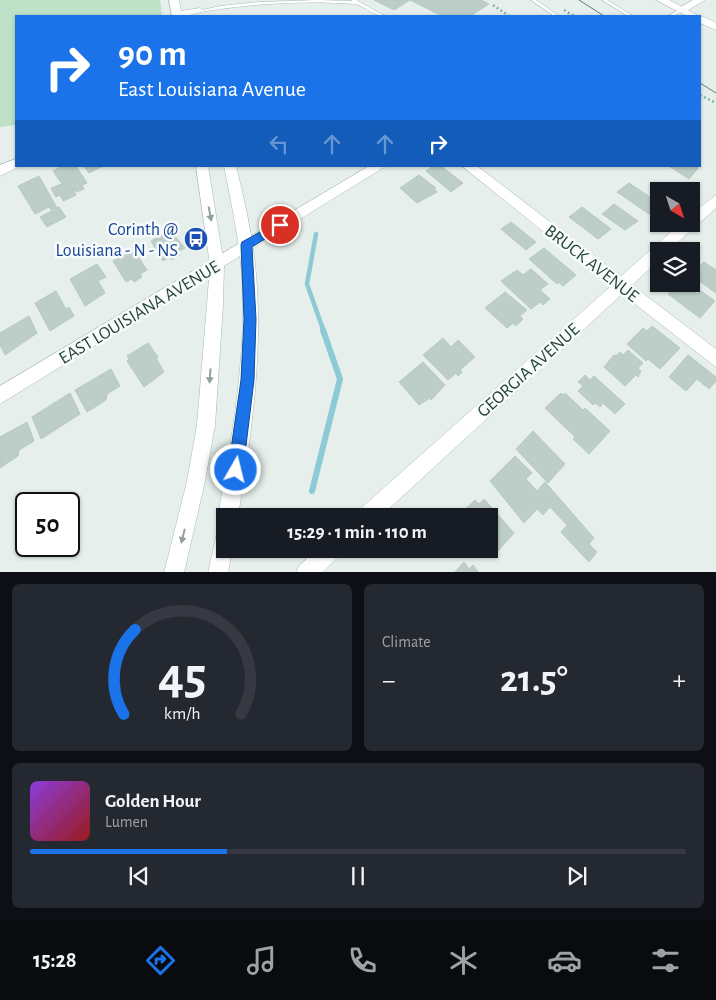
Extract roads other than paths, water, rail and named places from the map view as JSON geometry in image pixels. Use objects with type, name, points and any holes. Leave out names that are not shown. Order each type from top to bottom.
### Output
[{"type":"street","points":[[174,0],[176,15]]},
{"type":"street","points":[[197,0],[200,14]]},
{"type":"street","points":[[661,0],[692,15]]},
{"type":"street","points":[[682,10],[700,0]]},
{"type":"street","points":[[701,20],[716,27]]},
{"type":"street","points":[[0,171],[15,164]]},
{"type":"street","points":[[174,572],[196,481],[206,425],[216,265],[202,167]]},
{"type":"street","points":[[229,508],[247,380],[250,319],[246,245],[230,167]]},
{"type":"street","name":"EAST LOUISIANA AVENUE","points":[[0,396],[246,245],[378,167]]},
{"type":"street","name":"BRUCK AVENUE","points":[[469,167],[716,359]]},
{"type":"street","name":"GEORGIA AVENUE","points":[[700,214],[716,200]]},
{"type":"street","name":"GEORGIA AVENUE","points":[[376,508],[680,232]]},
{"type":"street","points":[[218,572],[221,558]]},
{"type":"street","points":[[306,572],[322,558]]},
{"type":"lane","points":[[200,14],[241,3],[294,0],[358,3]]},
{"type":"lane","points":[[352,0],[381,15]]},
{"type":"lane","points":[[533,0],[556,15]]},
{"type":"lane","points":[[604,0],[629,15]]},
{"type":"lane","points":[[672,15],[682,10]]},
{"type":"waterway","points":[[316,234],[307,284],[324,332]]},
{"type":"waterway","points":[[312,491],[340,379],[323,330]]},
{"type":"tram line","points":[[579,0],[602,15]]},
{"type":"tram line","points":[[701,84],[716,93]]},
{"type":"place","name":"Corinth @ Louisiana - N - NS","points":[[196,239]]}]
